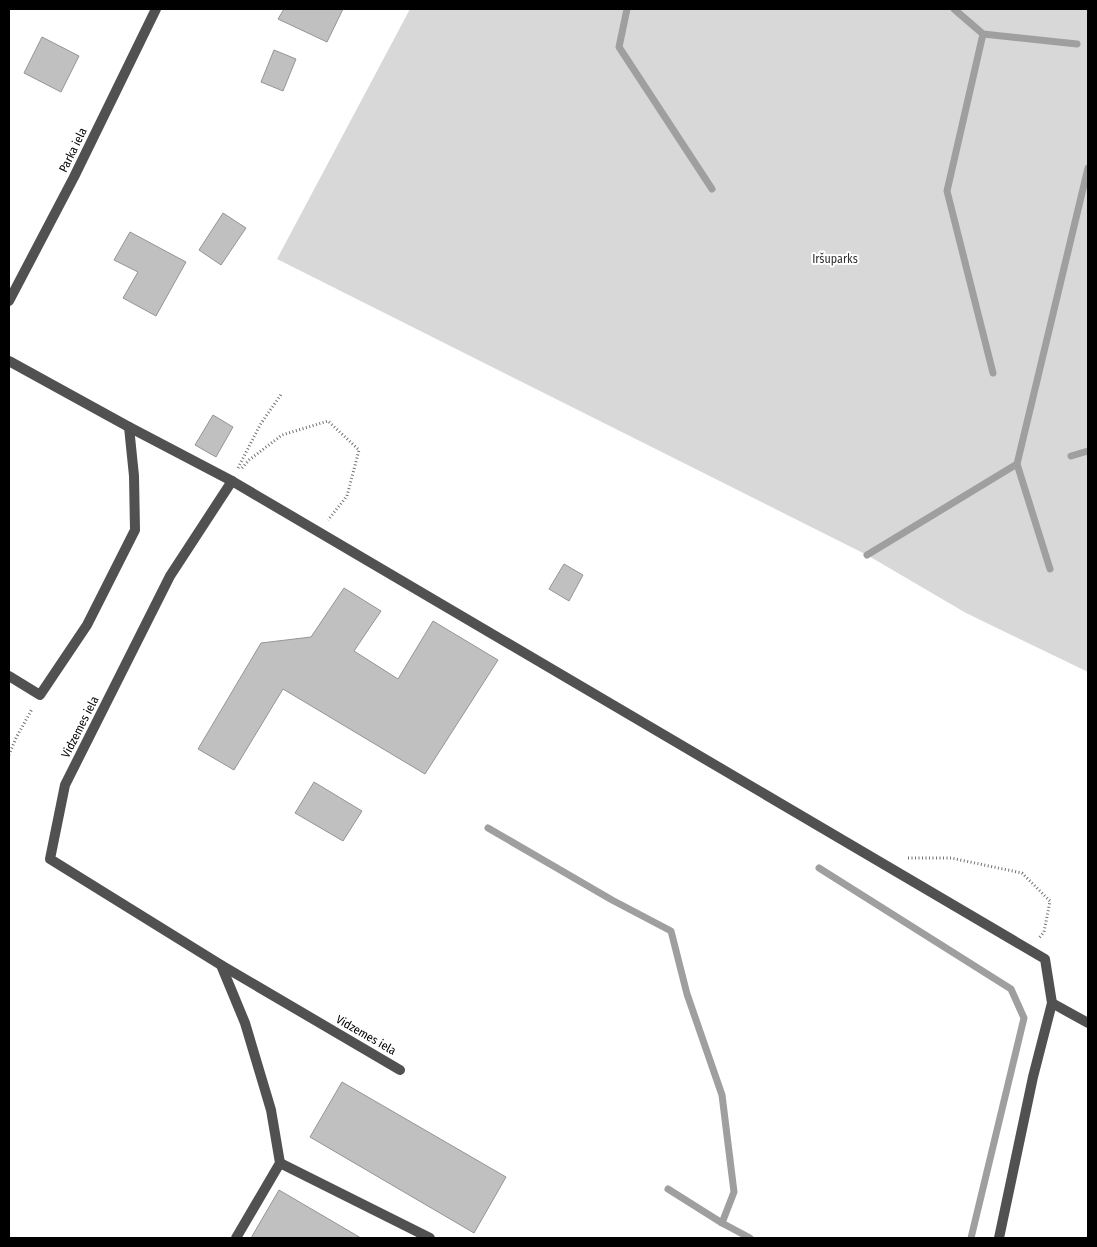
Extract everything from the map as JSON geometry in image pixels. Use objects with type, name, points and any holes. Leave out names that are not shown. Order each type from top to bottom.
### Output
[{"type":"street","name":"Parka iela","points":[[9,301],[74,177],[156,9]]},
{"type":"street","points":[[9,361],[232,481],[1045,960],[1052,1003],[1033,1077],[999,1238]]},
{"type":"street","points":[[9,676],[40,695],[87,625],[135,530],[134,476],[129,427]]},
{"type":"street","name":"Vidzemes iela","points":[[232,481],[170,576],[65,785],[50,859],[221,965],[400,1070]]},
{"type":"street","points":[[221,965],[245,1023],[271,1110],[280,1163],[236,1238]]},
{"type":"street","points":[[1052,1003],[1088,1023]]},
{"type":"street","points":[[280,1163],[430,1238]]},
{"type":"path","points":[[232,481],[260,425],[282,393]]},
{"type":"path","points":[[232,481],[249,460],[282,435],[328,421],[359,450],[347,496],[318,532]]},
{"type":"path","points":[[9,755],[16,738],[40,695]]},
{"type":"path","points":[[902,858],[951,858],[1022,873],[1050,901],[1044,932],[1029,950]]},
{"type":"green space","name":"Iršuparks","points":[[410,9],[1088,9],[1088,672],[966,613],[867,555],[277,259]]},
{"type":"building","points":[[284,9],[343,9],[327,42],[278,19]]},
{"type":"building","points":[[42,37],[79,56],[61,92],[24,73]]},
{"type":"building","points":[[274,50],[296,59],[283,91],[261,82]]},
{"type":"building","points":[[223,213],[246,228],[221,265],[199,250]]},
{"type":"building","points":[[130,232],[186,262],[156,316],[123,298],[138,272],[114,260]]},
{"type":"building","points":[[213,415],[233,427],[216,457],[195,445]]},
{"type":"building","points":[[564,564],[583,575],[569,601],[549,589]]},
{"type":"building","points":[[344,588],[381,611],[354,651],[398,679],[433,621],[498,660],[425,774],[283,689],[234,770],[198,749],[261,643],[311,637]]},
{"type":"building","points":[[314,782],[362,811],[343,841],[295,813]]},
{"type":"building","points":[[342,1082],[506,1177],[474,1233],[310,1137]]},
{"type":"building","points":[[279,1190],[361,1238],[251,1238]]},
{"type":"waterway","points":[[627,9],[619,47],[712,189]]},
{"type":"waterway","points":[[954,9],[983,34],[1077,44]]},
{"type":"waterway","points":[[983,34],[947,191],[993,373]]},
{"type":"waterway","points":[[867,555],[1017,464],[1088,168]]},
{"type":"waterway","points":[[1071,456],[1088,451]]},
{"type":"waterway","points":[[1017,464],[1050,569]]},
{"type":"waterway","points":[[488,828],[612,900],[671,931],[687,994],[722,1095],[734,1192],[722,1223]]},
{"type":"waterway","points":[[819,868],[1011,989],[1024,1018],[971,1238]]},
{"type":"waterway","points":[[668,1189],[750,1238]]}]
